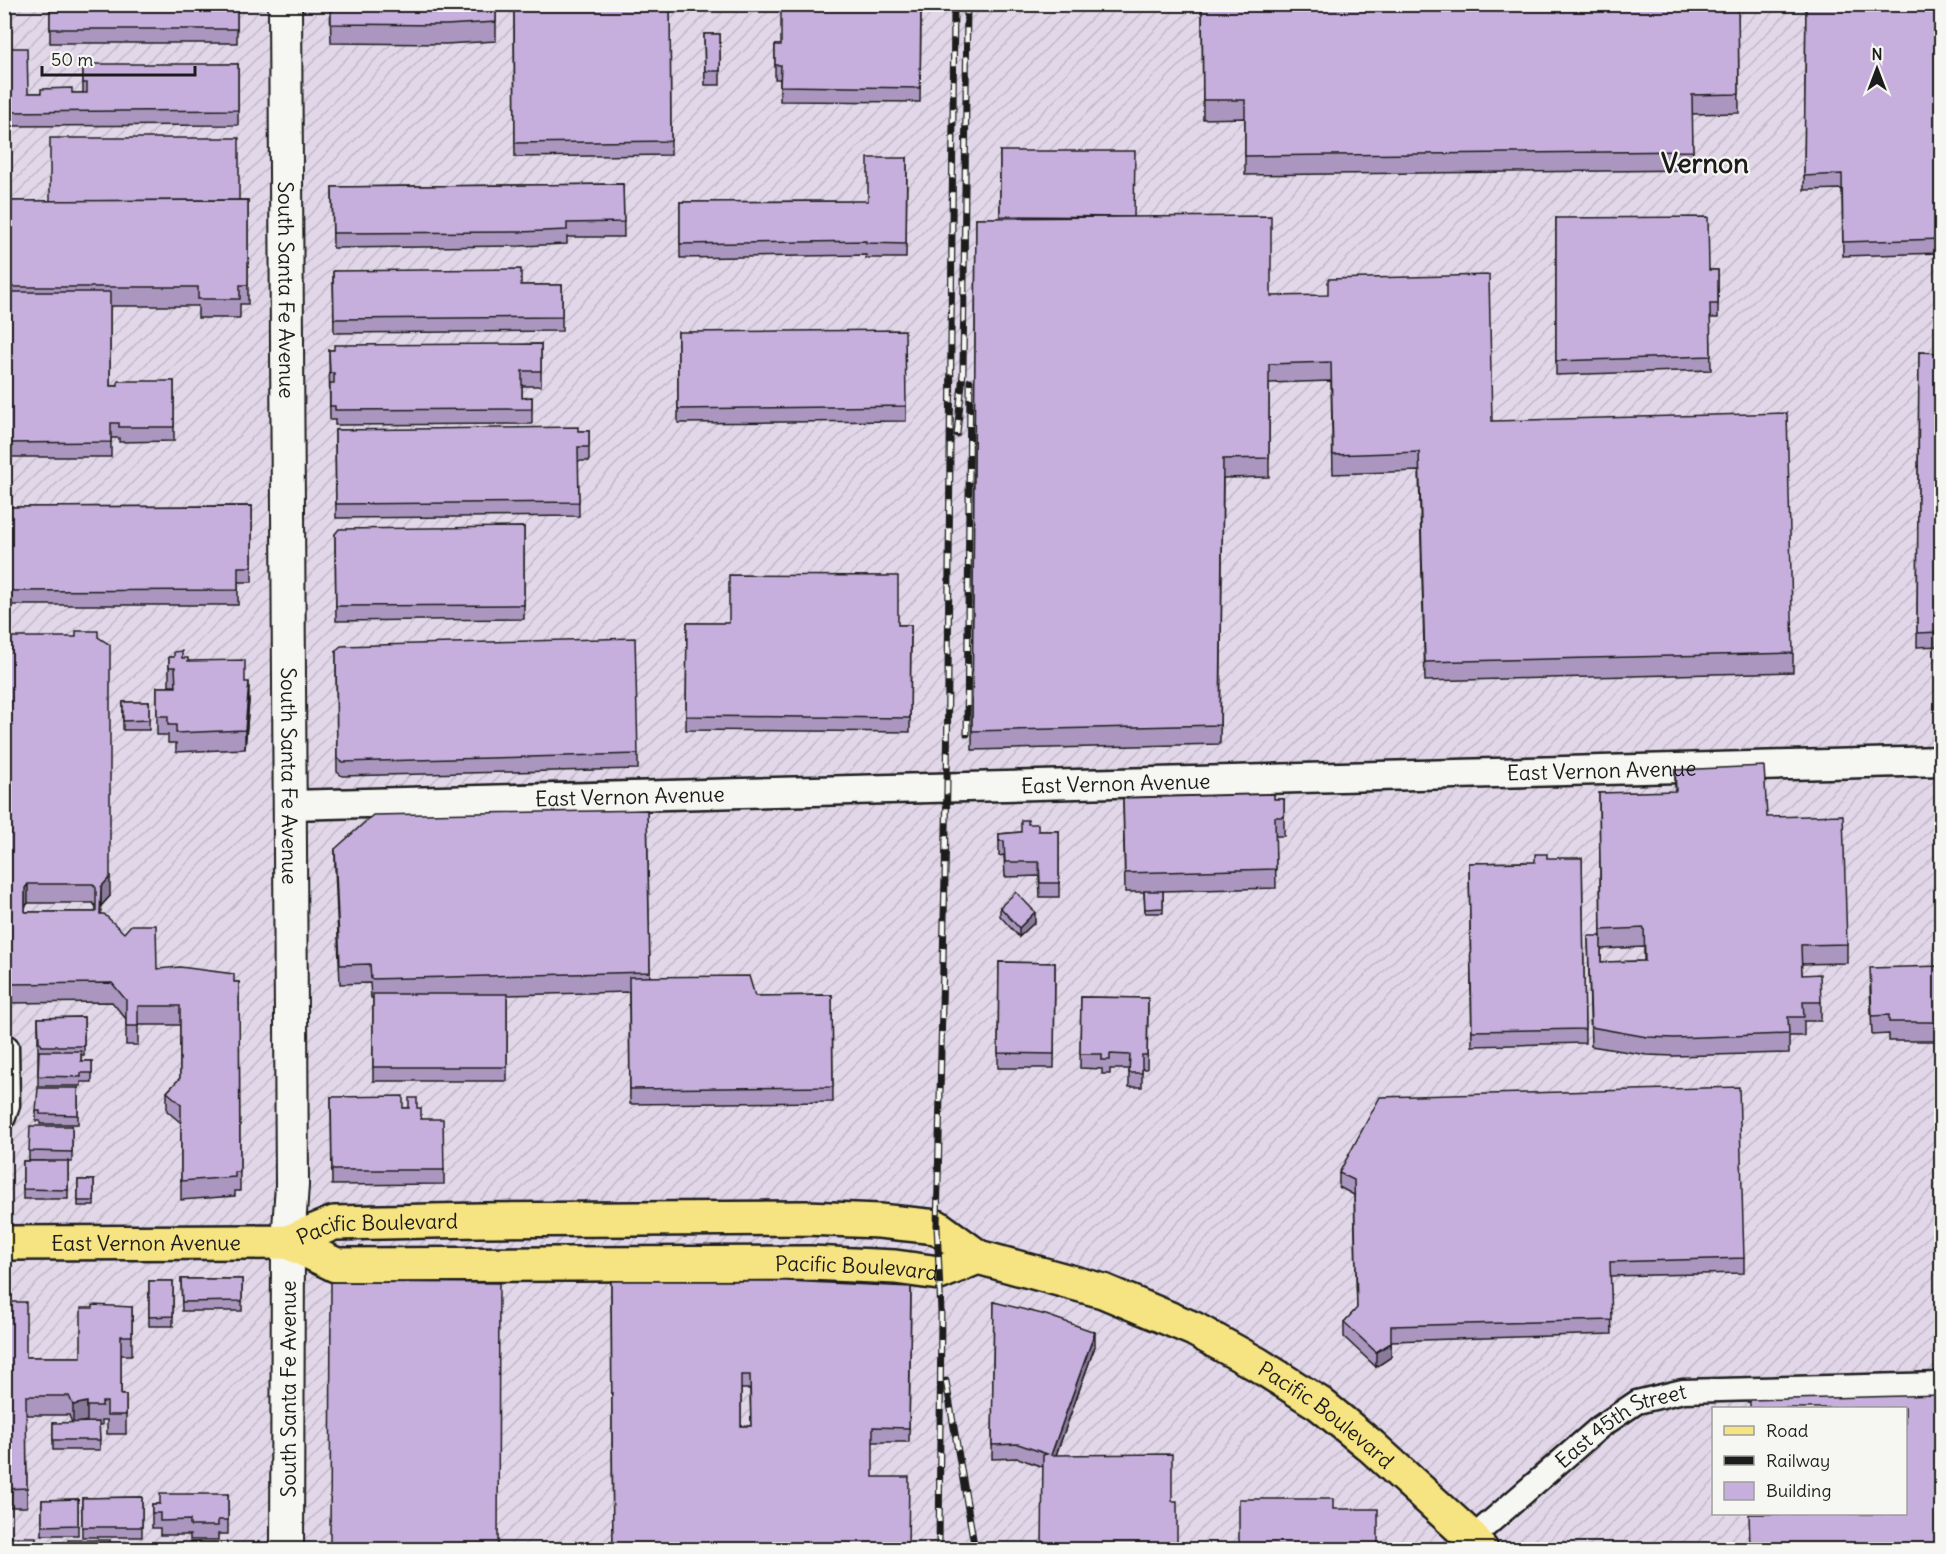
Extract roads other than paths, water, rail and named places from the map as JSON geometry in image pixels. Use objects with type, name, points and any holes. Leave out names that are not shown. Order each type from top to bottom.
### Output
[{"type":"main road","name":"South Santa Fe Avenue","points":[[285,4],[292,1185],[288,1242],[287,1550]]},
{"type":"main road","name":"Pacific Boulevard","points":[[288,1242],[334,1223],[806,1218],[879,1221],[937,1227],[978,1257],[1103,1291],[1194,1329],[1257,1364],[1320,1404],[1371,1446],[1477,1544]]},
{"type":"main road","name":"East Vernon Avenue","points":[[4,1243],[288,1242]]},
{"type":"main road","name":"Pacific Boulevard","points":[[288,1242],[336,1265],[810,1263],[895,1267],[939,1273],[978,1257]]},
{"type":"street","name":"East Vernon Avenue","points":[[290,805],[1941,761]]},
{"type":"street","points":[[4,1117],[8,1105],[7,1047]]},
{"type":"street","name":"East 45th Street","points":[[1477,1544],[1600,1427],[1637,1402],[1683,1391],[1941,1384]]},
{"type":"railway","points":[[939,1550],[941,1312],[937,1227],[947,787],[954,4]]},
{"type":"railway","points":[[957,434],[963,373],[967,4]]},
{"type":"railway","points":[[967,734],[970,381]]},
{"type":"railway","points":[[946,1381],[975,1550]]},
{"type":"district","name":"Vernon","points":[[1705,163]]}]
